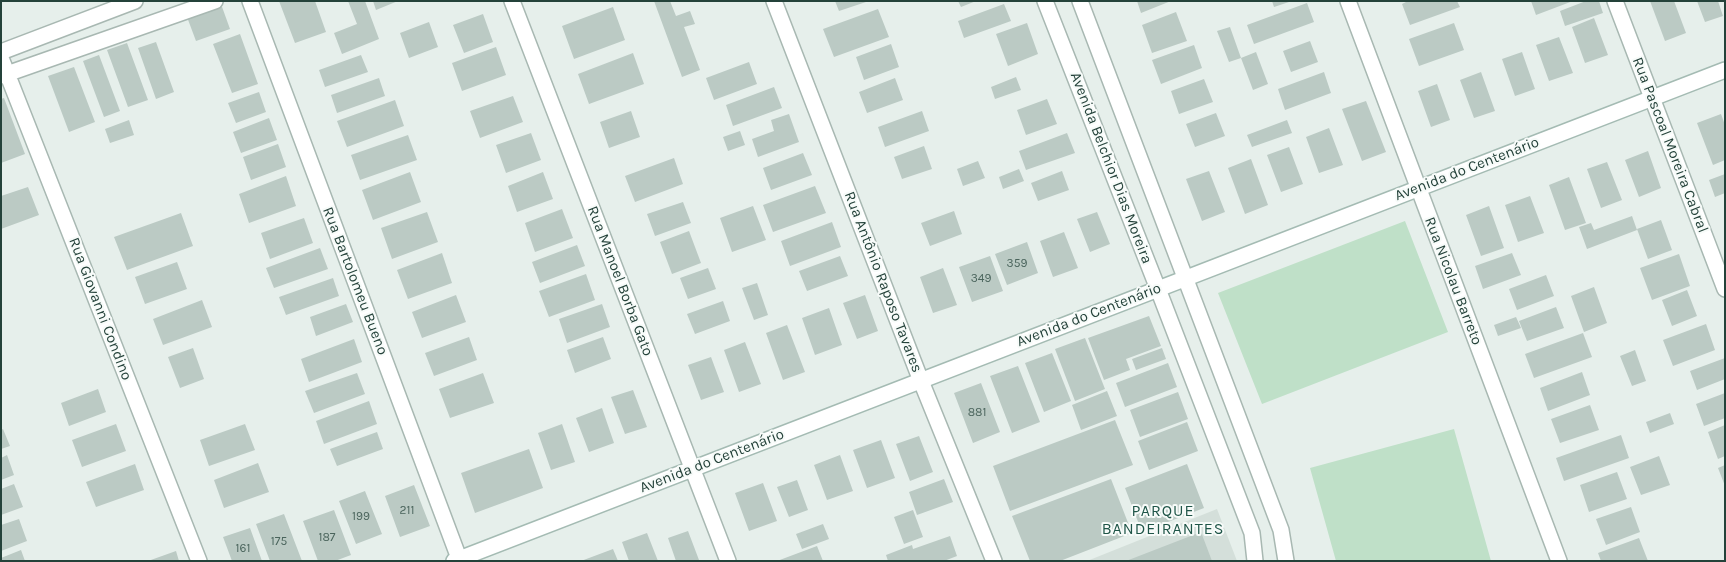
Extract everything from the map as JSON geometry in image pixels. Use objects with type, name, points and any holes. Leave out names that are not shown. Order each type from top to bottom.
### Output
[{"type":"street","points":[[1,52],[134,1]]},
{"type":"street","points":[[5,75],[215,1]]},
{"type":"street","name":"Rua Bartolomeu Bueno","points":[[250,1],[458,560]]},
{"type":"street","name":"Rua Manoel Borba Gato","points":[[512,1],[728,561]]},
{"type":"street","name":"Rua Antônio Raposo Tavares","points":[[774,1],[921,381],[994,561]]},
{"type":"street","name":"Avenida Belchior Dias Moreira","points":[[1045,1],[1252,533],[1255,561]]},
{"type":"street","name":"Avenida Belchior Dias Moreira","points":[[1080,1],[1281,530],[1286,561]]},
{"type":"street","name":"Rua Nicolau Barreto","points":[[1348,1],[1559,561]]},
{"type":"street","name":"Rua Pascoal Moreira Cabral","points":[[1615,1],[1725,289]]},
{"type":"street","name":"Rua Giovanni Condino","points":[[1,58],[5,75],[199,561]]},
{"type":"street","name":"Avenida do Centenário","points":[[458,560],[1725,70]]},
{"type":"shaded area","points":[[1217,509],[1237,561],[1087,561]]},
{"type":"green space","points":[[1405,221],[1448,332],[1262,404],[1218,293]]},
{"type":"green space","points":[[1454,429],[1491,561],[1336,561],[1310,468]]},
{"type":"building","points":[[279,1],[315,1],[326,32],[295,43]]},
{"type":"building","points":[[348,1],[365,1],[379,39],[342,54],[334,33],[357,24]]},
{"type":"building","points":[[373,1],[398,1],[376,10]]},
{"type":"building","points":[[654,1],[670,1],[676,16],[690,11],[695,24],[684,27],[700,70],[682,77]]},
{"type":"building","points":[[835,1],[866,1],[866,2],[839,11]]},
{"type":"building","points":[[958,1],[976,1],[961,7]]},
{"type":"building","points":[[1137,1],[1171,1],[1141,13]]},
{"type":"building","points":[[1272,1],[1289,1],[1289,2],[1274,7]]},
{"type":"building","points":[[1408,1],[1457,1],[1460,7],[1410,25],[1402,4]]},
{"type":"building","points":[[1531,1],[1573,1],[1536,15]]},
{"type":"building","points":[[1586,1],[1599,1],[1603,13],[1565,26],[1560,11]]},
{"type":"building","points":[[1650,1],[1674,1],[1686,33],[1665,41]]},
{"type":"building","points":[[1697,1],[1718,1],[1723,16],[1705,22]]},
{"type":"building","points":[[1307,3],[1314,22],[1254,44],[1247,25]]},
{"type":"building","points":[[221,4],[230,29],[196,41],[187,17]]},
{"type":"building","points":[[1004,4],[1011,21],[964,38],[958,21]]},
{"type":"building","points":[[613,7],[625,40],[574,59],[562,26]]},
{"type":"building","points":[[878,9],[889,37],[834,57],[823,29]]},
{"type":"building","points":[[1176,12],[1187,41],[1152,53],[1142,25]]},
{"type":"building","points":[[483,14],[493,42],[464,53],[453,25]]},
{"type":"building","points":[[1594,18],[1608,55],[1585,63],[1572,27]]},
{"type":"building","points":[[429,22],[438,47],[409,58],[400,33]]},
{"type":"building","points":[[1027,23],[1038,54],[1008,66],[996,34]]},
{"type":"building","points":[[1454,23],[1464,50],[1419,66],[1409,39]]},
{"type":"building","points":[[1230,27],[1241,58],[1229,62],[1217,31]]},
{"type":"building","points":[[240,34],[258,84],[232,93],[213,44]]},
{"type":"building","points":[[1559,37],[1573,73],[1549,81],[1536,45]]},
{"type":"building","points":[[1310,41],[1318,62],[1291,72],[1283,51]]},
{"type":"building","points":[[156,42],[174,92],[156,99],[138,48]]},
{"type":"building","points":[[127,43],[148,100],[128,107],[107,50]]},
{"type":"building","points":[[891,44],[899,67],[864,80],[856,57]]},
{"type":"building","points":[[1194,45],[1202,68],[1161,84],[1152,60]]},
{"type":"building","points":[[496,47],[506,75],[462,91],[452,63]]},
{"type":"building","points":[[1256,52],[1268,84],[1253,90],[1241,58]]},
{"type":"building","points":[[1522,52],[1535,89],[1515,96],[1502,59]]},
{"type":"building","points":[[633,53],[644,84],[589,104],[578,74]]},
{"type":"building","points":[[99,55],[120,111],[104,117],[83,61]]},
{"type":"building","points":[[361,55],[368,72],[325,87],[319,70]]},
{"type":"building","points":[[749,62],[757,84],[714,100],[706,78]]},
{"type":"building","points":[[74,67],[95,122],[69,132],[48,76]]},
{"type":"building","points":[[1324,72],[1331,93],[1285,110],[1278,89]]},
{"type":"building","points":[[1481,72],[1495,111],[1474,118],[1460,80]]},
{"type":"building","points":[[1016,77],[1021,90],[995,99],[991,87]]},
{"type":"building","points":[[379,78],[385,96],[337,113],[331,95]]},
{"type":"building","points":[[895,78],[903,100],[867,113],[859,92]]},
{"type":"building","points":[[1204,79],[1213,102],[1179,114],[1171,91]]},
{"type":"building","points":[[1437,84],[1450,120],[1431,127],[1418,91]]},
{"type":"building","points":[[774,87],[782,108],[733,126],[726,105]]},
{"type":"building","points":[[259,92],[266,112],[236,123],[228,103]]},
{"type":"building","points":[[513,96],[523,122],[480,138],[470,111]]},
{"type":"building","points":[[4,98],[25,154],[1,163],[1,99]]},
{"type":"building","points":[[1047,99],[1057,124],[1026,135],[1017,110]]},
{"type":"building","points":[[395,100],[404,126],[347,147],[337,121]]},
{"type":"building","points":[[1366,101],[1386,152],[1362,161],[1342,109]]},
{"type":"building","points":[[631,111],[640,137],[609,148],[600,122]]},
{"type":"building","points":[[922,111],[929,131],[885,147],[878,127]]},
{"type":"building","points":[[1216,113],[1225,136],[1195,147],[1186,124]]},
{"type":"building","points":[[789,114],[799,142],[758,157],[752,139],[774,131],[771,120]]},
{"type":"building","points":[[1721,114],[1725,125],[1725,160],[1713,165],[1697,123]]},
{"type":"building","points":[[269,118],[277,140],[241,153],[233,132]]},
{"type":"building","points":[[129,120],[134,135],[110,143],[105,129]]},
{"type":"building","points":[[1287,120],[1292,133],[1252,147],[1247,135]]},
{"type":"building","points":[[1329,128],[1343,165],[1319,173],[1306,137]]},
{"type":"building","points":[[740,131],[745,145],[728,151],[723,137]]},
{"type":"building","points":[[531,133],[541,160],[506,173],[496,145]]},
{"type":"building","points":[[1067,133],[1075,153],[1026,170],[1019,151]]},
{"type":"building","points":[[408,135],[417,160],[360,180],[351,155]]},
{"type":"building","points":[[278,144],[286,167],[251,180],[243,157]]},
{"type":"building","points":[[924,146],[932,169],[902,179],[894,157]]},
{"type":"building","points":[[1289,147],[1303,184],[1281,192],[1267,155]]},
{"type":"building","points":[[1648,151],[1661,188],[1639,197],[1625,160]]},
{"type":"building","points":[[803,153],[812,175],[771,190],[763,168]]},
{"type":"building","points":[[674,158],[683,184],[635,202],[625,176]]},
{"type":"building","points":[[1251,159],[1268,205],[1245,214],[1228,168]]},
{"type":"building","points":[[978,161],[985,178],[963,186],[957,169]]},
{"type":"building","points":[[1607,162],[1622,200],[1601,208],[1587,169]]},
{"type":"building","points":[[1019,169],[1024,181],[1003,189],[999,177]]},
{"type":"building","points":[[1062,171],[1069,190],[1038,201],[1031,183]]},
{"type":"building","points":[[1209,171],[1225,212],[1202,221],[1186,179]]},
{"type":"building","points":[[410,172],[421,202],[373,220],[362,190]]},
{"type":"building","points":[[543,172],[553,199],[517,212],[508,186]]},
{"type":"building","points":[[1725,174],[1725,193],[1715,197],[1709,180]]},
{"type":"building","points":[[286,176],[296,206],[249,223],[239,194]]},
{"type":"building","points":[[1569,177],[1586,223],[1565,230],[1549,185]]},
{"type":"building","points":[[815,186],[826,213],[773,232],[763,205]]},
{"type":"building","points":[[28,187],[39,215],[1,229],[1,196]]},
{"type":"building","points":[[1530,196],[1544,233],[1518,242],[1505,205]]},
{"type":"building","points":[[683,202],[691,223],[655,236],[647,214]]},
{"type":"building","points":[[753,206],[766,240],[732,252],[720,218]]},
{"type":"building","points":[[1489,206],[1504,248],[1481,256],[1466,215]]},
{"type":"building","points":[[562,209],[573,238],[535,252],[525,223]]},
{"type":"building","points":[[954,211],[962,234],[930,246],[921,223]]},
{"type":"building","points":[[427,212],[438,242],[392,259],[381,228]]},
{"type":"building","points":[[1097,212],[1110,244],[1090,252],[1077,219]]},
{"type":"building","points":[[181,213],[193,246],[127,270],[114,237]]},
{"type":"building","points":[[1632,216],[1637,230],[1587,249],[1579,227],[1591,223],[1594,230]]},
{"type":"building","points":[[304,218],[313,243],[270,259],[261,233]]},
{"type":"building","points":[[1661,220],[1672,250],[1648,259],[1637,229]]},
{"type":"building","points":[[832,222],[841,247],[790,266],[781,241]]},
{"type":"building","points":[[689,231],[701,263],[672,274],[660,242]]},
{"type":"building","points":[[1064,232],[1078,268],[1053,277],[1040,241]]},
{"type":"building","points":[[1027,242],[1038,273],[1007,285],[995,254]]},
{"type":"building","points":[[577,245],[585,266],[540,283],[532,262]]},
{"type":"building","points":[[320,248],[328,269],[274,288],[266,268]]},
{"type":"building","points":[[442,253],[452,283],[408,299],[397,270]]},
{"type":"building","points":[[1512,253],[1521,275],[1483,289],[1475,266]]},
{"type":"building","points":[[1679,254],[1690,286],[1652,300],[1640,268]]},
{"type":"building","points":[[840,256],[848,276],[807,291],[799,271]]},
{"type":"building","points":[[990,256],[1003,291],[972,302],[959,267]]},
{"type":"building","points":[[177,262],[187,289],[145,304],[135,277]]},
{"type":"building","points":[[708,268],[716,289],[688,299],[680,278]]},
{"type":"building","points":[[943,268],[957,305],[933,313],[920,277]]},
{"type":"building","points":[[586,274],[595,300],[549,317],[539,291]]},
{"type":"building","points":[[1546,275],[1554,296],[1517,310],[1509,289]]},
{"type":"building","points":[[333,278],[339,296],[286,315],[279,297]]},
{"type":"building","points":[[757,283],[768,315],[754,320],[742,288]]},
{"type":"building","points":[[1594,287],[1607,323],[1584,332],[1571,296]]},
{"type":"building","points":[[1687,290],[1697,316],[1672,326],[1662,300]]},
{"type":"building","points":[[456,295],[466,322],[422,338],[412,312]]},
{"type":"building","points":[[865,295],[878,331],[857,339],[843,303]]},
{"type":"building","points":[[202,300],[212,327],[163,345],[153,319]]},
{"type":"building","points":[[723,301],[730,321],[695,334],[687,314]]},
{"type":"building","points":[[346,304],[353,322],[316,336],[310,317]]},
{"type":"building","points":[[602,304],[610,327],[567,343],[559,319]]},
{"type":"building","points":[[1556,307],[1564,328],[1527,341],[1519,321]]},
{"type":"building","points":[[829,308],[842,345],[815,355],[802,318]]},
{"type":"building","points":[[1149,316],[1161,346],[1126,359],[1130,370],[1104,380],[1088,338]]},
{"type":"building","points":[[1516,317],[1521,328],[1498,336],[1494,325]]},
{"type":"building","points":[[1706,324],[1715,350],[1673,366],[1663,340]]},
{"type":"building","points":[[787,325],[805,372],[783,380],[766,333]]},
{"type":"building","points":[[1583,333],[1592,357],[1534,378],[1525,354]]},
{"type":"building","points":[[469,337],[477,360],[434,376],[425,353]]},
{"type":"building","points":[[603,337],[611,359],[575,373],[567,350]]},
{"type":"building","points":[[1085,338],[1105,389],[1075,401],[1055,349]]},
{"type":"building","points":[[354,339],[362,362],[309,382],[301,359]]},
{"type":"building","points":[[745,342],[761,384],[739,392],[724,350]]},
{"type":"building","points":[[193,348],[204,379],[180,388],[168,357]]},
{"type":"building","points":[[1162,348],[1166,359],[1136,370],[1132,359]]},
{"type":"building","points":[[1635,350],[1646,381],[1632,386],[1620,356]]},
{"type":"building","points":[[1052,353],[1071,401],[1044,412],[1025,363]]},
{"type":"building","points":[[711,357],[724,392],[701,400],[688,365]]},
{"type":"building","points":[[1725,358],[1725,379],[1697,390],[1690,371]]},
{"type":"building","points":[[1168,363],[1177,387],[1125,407],[1116,383]]},
{"type":"building","points":[[1018,366],[1040,422],[1012,433],[990,376]]},
{"type":"building","points":[[1582,372],[1590,395],[1548,411],[1540,388]]},
{"type":"building","points":[[357,373],[365,394],[314,413],[305,391]]},
{"type":"building","points":[[483,373],[494,403],[450,418],[439,389]]},
{"type":"building","points":[[981,383],[1000,432],[973,443],[954,393]]},
{"type":"building","points":[[98,389],[106,412],[69,426],[61,403]]},
{"type":"building","points":[[633,390],[647,427],[625,434],[611,397]]},
{"type":"building","points":[[1107,391],[1117,416],[1081,430],[1072,405]]},
{"type":"building","points":[[1178,392],[1188,419],[1140,437],[1130,410]]},
{"type":"building","points":[[1725,393],[1725,418],[1704,426],[1696,404]]},
{"type":"building","points":[[369,401],[377,424],[324,444],[316,421]]},
{"type":"building","points":[[1590,405],[1599,430],[1560,443],[1551,419]]},
{"type":"building","points":[[602,408],[614,443],[589,452],[576,418]]},
{"type":"building","points":[[1670,413],[1674,424],[1650,433],[1646,422]]},
{"type":"building","points":[[1115,420],[1133,465],[1010,511],[993,466]]},
{"type":"building","points":[[1187,422],[1198,451],[1149,470],[1138,441]]},
{"type":"building","points":[[116,424],[126,451],[82,467],[72,440]]},
{"type":"building","points":[[245,424],[255,450],[209,466],[200,440]]},
{"type":"building","points":[[562,424],[575,462],[551,470],[538,433]]},
{"type":"building","points":[[1725,425],[1725,456],[1718,459],[1708,432]]},
{"type":"building","points":[[3,429],[10,446],[1,449],[1,430]]},
{"type":"building","points":[[377,432],[383,449],[337,466],[330,449]]},
{"type":"building","points":[[1621,435],[1629,458],[1564,481],[1556,458]]},
{"type":"building","points":[[919,436],[933,472],[910,481],[896,444]]},
{"type":"building","points":[[881,440],[895,478],[867,488],[853,450]]},
{"type":"building","points":[[529,449],[543,488],[475,513],[461,473]]},
{"type":"building","points":[[7,455],[14,475],[1,480],[1,458]]},
{"type":"building","points":[[840,455],[853,491],[827,500],[814,465]]},
{"type":"building","points":[[1659,456],[1670,485],[1641,495],[1630,467]]},
{"type":"building","points":[[258,463],[269,492],[224,508],[214,480]]},
{"type":"building","points":[[135,464],[144,490],[96,507],[86,482]]},
{"type":"building","points":[[1187,464],[1204,508],[1142,532],[1125,488]]},
{"type":"building","points":[[1725,465],[1725,486],[1718,468]]},
{"type":"building","points":[[1617,472],[1627,499],[1589,512],[1580,485]]},
{"type":"building","points":[[944,479],[953,502],[917,515],[909,492]]},
{"type":"building","points":[[1111,479],[1132,533],[1060,561],[1030,561],[1012,516]]},
{"type":"building","points":[[797,480],[808,510],[789,517],[777,487]]},
{"type":"building","points":[[763,483],[777,521],[749,531],[735,493]]},
{"type":"building","points":[[14,484],[23,507],[1,515],[1,489]]},
{"type":"building","points":[[414,485],[430,526],[400,537],[385,496]]},
{"type":"building","points":[[365,491],[382,534],[356,544],[339,501]]},
{"type":"building","points":[[1631,507],[1640,532],[1606,545],[1596,519]]},
{"type":"building","points":[[334,510],[351,555],[335,561],[318,561],[303,521]]},
{"type":"building","points":[[913,510],[923,537],[904,544],[894,517]]},
{"type":"building","points":[[284,514],[302,561],[270,561],[256,524]]},
{"type":"building","points":[[19,519],[27,541],[1,551],[1,525]]},
{"type":"building","points":[[823,524],[829,539],[802,549],[796,534]]},
{"type":"building","points":[[250,528],[262,561],[232,561],[223,537]]},
{"type":"building","points":[[688,531],[699,560],[676,561],[668,538]]},
{"type":"building","points":[[1201,532],[1212,561],[1126,561]]},
{"type":"building","points":[[647,533],[658,561],[629,561],[622,542]]},
{"type":"building","points":[[950,536],[957,556],[944,561],[888,561],[886,555],[912,545],[913,549]]},
{"type":"building","points":[[1639,538],[1648,561],[1601,561],[1598,553]]},
{"type":"building","points":[[817,546],[823,561],[777,561]]},
{"type":"building","points":[[613,549],[618,561],[581,561]]},
{"type":"building","points":[[21,550],[25,561],[1,561],[1,558]]},
{"type":"building","points":[[176,551],[179,561],[148,561]]},
{"type":"district","name":"PARQUE BANDEIRANTES","points":[[1163,520]]}]
